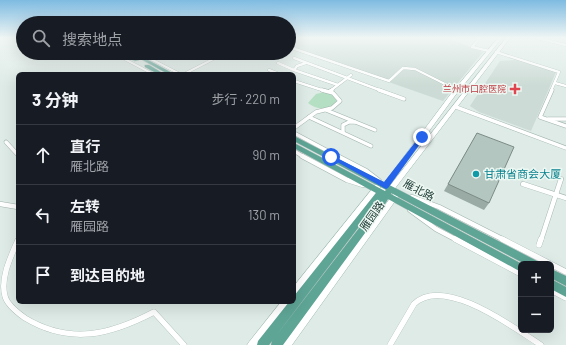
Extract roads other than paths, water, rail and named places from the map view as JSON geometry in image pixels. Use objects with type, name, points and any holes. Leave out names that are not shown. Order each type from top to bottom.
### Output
[{"type":"main road","name":"雁园路","points":[[286,345],[386,191],[456,90],[486,54]]},
{"type":"main road","name":"雁园路","points":[[296,300],[320,269],[456,107],[494,54]]},
{"type":"main road","points":[[136,60],[158,72]]},
{"type":"main road","points":[[145,60],[168,72]]},
{"type":"main road","name":"雁北路","points":[[296,139],[518,266]]},
{"type":"main road","name":"雁北路","points":[[296,146],[528,261]]},
{"type":"main road","name":"雁园路","points":[[276,345],[376,212],[386,191]]},
{"type":"main road","name":"雁园路","points":[[296,290],[386,191]]},
{"type":"main road","points":[[554,275],[566,281]]},
{"type":"main road","points":[[554,286],[566,292]]},
{"type":"main road","points":[[252,345],[284,304]]},
{"type":"main road","name":"雁园路","points":[[262,345],[293,304]]},
{"type":"street","points":[[310,54],[389,81],[403,68],[413,68],[456,90]]},
{"type":"street","points":[[503,54],[559,72],[540,117],[566,126]]},
{"type":"street","points":[[296,59],[404,100]]},
{"type":"street","points":[[126,60],[149,72]]},
{"type":"street","points":[[153,60],[176,72]]},
{"type":"street","points":[[188,72],[211,60]]},
{"type":"street","points":[[278,63],[338,85]]},
{"type":"street","points":[[294,70],[299,64],[306,63]]},
{"type":"street","points":[[269,70],[274,72]]},
{"type":"street","points":[[330,91],[351,75]]},
{"type":"street","points":[[296,82],[330,91],[336,95],[340,101],[337,105],[326,110],[318,111],[296,127]]},
{"type":"street","points":[[555,83],[566,86]]},
{"type":"street","points":[[456,107],[566,148]]},
{"type":"street","points":[[326,110],[375,130]]},
{"type":"street","points":[[309,117],[371,146]]},
{"type":"street","points":[[545,119],[566,119]]},
{"type":"street","points":[[343,133],[341,130],[343,125],[348,122],[357,122]]},
{"type":"street","points":[[296,134],[366,171],[386,191],[436,229],[518,272]]},
{"type":"street","points":[[6,142],[16,153]]},
{"type":"street","points":[[296,152],[347,180],[439,207],[566,272]]},
{"type":"street","points":[[539,245],[561,178]]},
{"type":"street","points":[[523,184],[566,198]]},
{"type":"street","points":[[0,204],[16,207]]},
{"type":"street","points":[[16,246],[6,277],[5,298],[16,312],[41,328],[61,335],[85,335],[110,332],[154,312],[184,345]]},
{"type":"street","points":[[554,292],[566,298]]},
{"type":"street","points":[[390,345],[404,320],[418,301],[432,296],[450,297],[477,306],[540,345]]},
{"type":"place","name":"兰州市口腔医院","points":[[515,89]]},
{"type":"place","name":"甘肃省商会大厦","points":[[476,174]]}]
